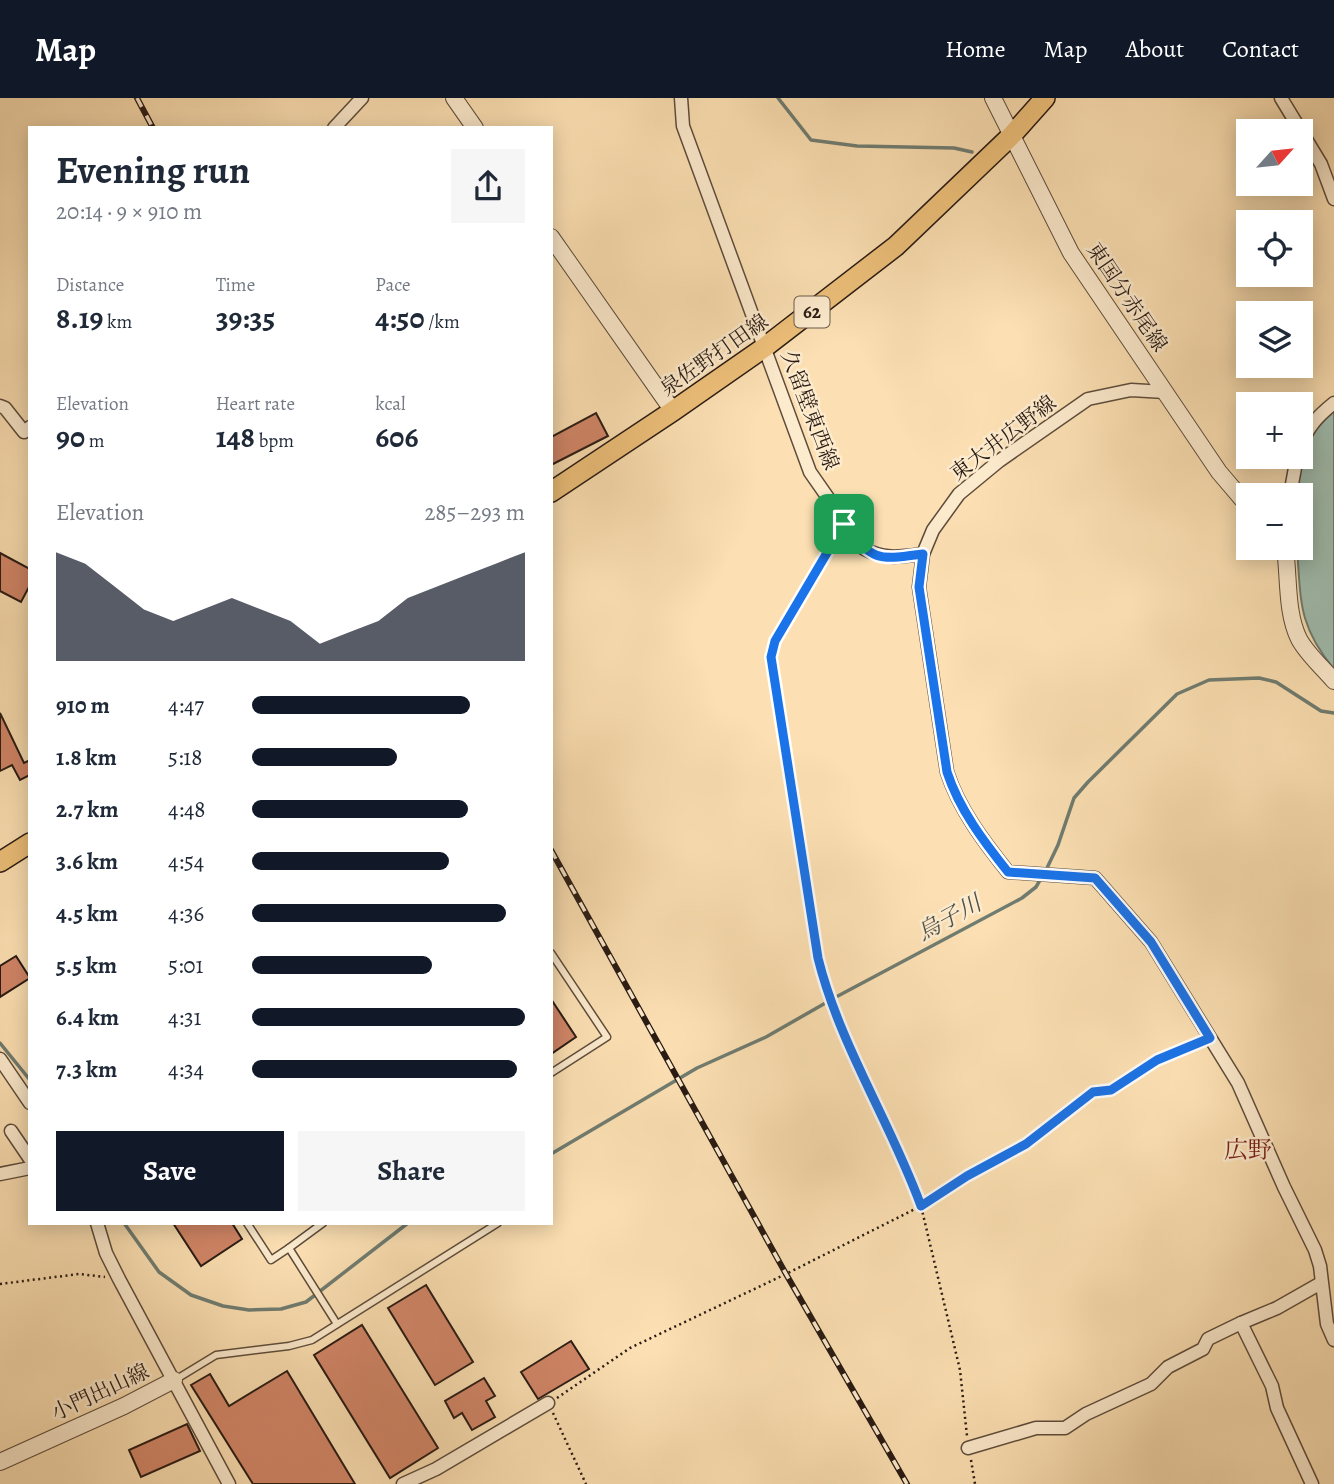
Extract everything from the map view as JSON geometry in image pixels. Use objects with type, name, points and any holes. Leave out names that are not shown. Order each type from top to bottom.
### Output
[{"type":"main road","name":"泉佐野打田線","points":[[553,491],[765,347],[896,246],[1012,135],[1045,98]]},
{"type":"main road","points":[[0,862],[28,844]]},
{"type":"street","points":[[336,126],[362,98]]},
{"type":"street","points":[[454,98],[474,126]]},
{"type":"street","name":"久留壁東西線","points":[[681,98],[683,126],[810,472],[863,548],[888,558],[923,554]]},
{"type":"street","name":"東国分赤尾線","points":[[993,98],[1071,253],[1219,472],[1236,492]]},
{"type":"street","points":[[1281,98],[1321,164],[1334,199]]},
{"type":"street","points":[[553,240],[673,411]]},
{"type":"street","name":"東大井広野線","points":[[1165,392],[1131,390],[1088,399],[999,461],[959,494],[933,530],[923,554],[919,587],[947,772],[954,793],[1008,872],[1095,878],[1151,942],[1238,1083],[1315,1250],[1320,1266],[1327,1324],[1334,1340]]},
{"type":"street","points":[[1313,421],[1334,403]]},
{"type":"street","points":[[0,406],[5,408],[24,432],[28,429]]},
{"type":"street","points":[[1287,560],[1290,615],[1300,640],[1334,681]]},
{"type":"street","points":[[0,1059],[28,1100]]},
{"type":"street","points":[[11,1130],[28,1155]]},
{"type":"street","points":[[0,1174],[28,1168]]},
{"type":"street","name":"小門出山線","points":[[0,1462],[124,1406],[174,1380],[106,1253],[98,1225]]},
{"type":"street","points":[[968,1448],[1036,1428],[1065,1428],[1086,1414],[1151,1384],[1168,1367],[1203,1349],[1208,1339],[1277,1308],[1321,1283]]},
{"type":"street","points":[[1241,1323],[1266,1374],[1276,1408],[1312,1484]]},
{"type":"street","points":[[174,1380],[229,1484]]},
{"type":"street","points":[[403,1484],[436,1469],[548,1403]]},
{"type":"lane","points":[[553,956],[607,1037],[553,1072]]},
{"type":"lane","points":[[248,1225],[271,1260],[320,1225]]},
{"type":"lane","points":[[174,1380],[216,1355],[289,1346],[312,1340],[496,1225]]},
{"type":"lane","points":[[289,1248],[337,1324]]},
{"type":"path","points":[[844,524],[775,641],[771,657],[818,958],[834,1013],[852,1057],[908,1168],[921,1206],[961,1370],[968,1448],[975,1484]]},
{"type":"path","points":[[586,1484],[548,1403],[629,1348],[774,1280],[921,1206],[967,1176],[1026,1144],[1093,1092],[1111,1090],[1157,1060],[1210,1038]]},
{"type":"path","points":[[0,1284],[79,1274],[119,1279]]},
{"type":"shaded area","points":[[1334,411],[1334,669],[1322,654],[1303,612],[1298,560],[1313,560],[1313,483],[1298,483],[1300,469],[1313,469],[1313,435]]},
{"type":"building","points":[[596,413],[608,436],[553,464],[553,436]]},
{"type":"building","points":[[0,553],[28,568],[28,589],[21,602],[0,591]]},
{"type":"building","points":[[0,713],[24,763],[28,761],[28,776],[20,780],[12,765],[0,771]]},
{"type":"building","points":[[16,956],[28,979],[0,997],[0,966]]},
{"type":"building","points":[[553,1002],[576,1037],[553,1053]]},
{"type":"building","points":[[174,1225],[233,1225],[242,1239],[201,1266]]},
{"type":"building","points":[[426,1285],[473,1362],[435,1385],[388,1308]]},
{"type":"building","points":[[362,1325],[438,1448],[390,1478],[314,1355]]},
{"type":"building","points":[[571,1341],[589,1369],[538,1399],[521,1372]]},
{"type":"building","points":[[287,1371],[355,1484],[253,1484],[191,1385],[210,1374],[229,1406]]},
{"type":"building","points":[[484,1378],[495,1396],[486,1401],[495,1417],[472,1430],[462,1413],[454,1418],[445,1401]]},
{"type":"building","points":[[187,1424],[200,1451],[141,1477],[129,1450]]},
{"type":"waterway","points":[[778,98],[811,140],[857,146],[954,148],[972,152]]},
{"type":"waterway","name":"烏子川","points":[[553,1153],[697,1068],[766,1037],[1022,898],[1036,887],[1047,868],[1074,798],[1177,694],[1209,680],[1259,678],[1276,682],[1321,711],[1334,713]]},
{"type":"waterway","name":"烏子川","points":[[0,1043],[28,1078]]},
{"type":"waterway","name":"烏子川","points":[[125,1225],[159,1272],[191,1295],[223,1306],[249,1310],[281,1309],[306,1302],[405,1225]]},
{"type":"railway","points":[[137,98],[152,126]]},
{"type":"railway","points":[[553,854],[786,1274],[907,1484]]},
{"type":"district","name":"広野","points":[[1248,1150]]},
{"type":"route","points":[[844,524],[863,548],[875,555],[888,558],[923,554],[919,587],[947,772],[954,793],[996,857],[1008,872],[1095,878],[1151,942],[1210,1038],[1157,1060],[1111,1090],[1093,1092],[1026,1144],[967,1176],[921,1206],[908,1168],[852,1057],[826,989],[818,958],[771,657],[775,641],[844,524]]}]
